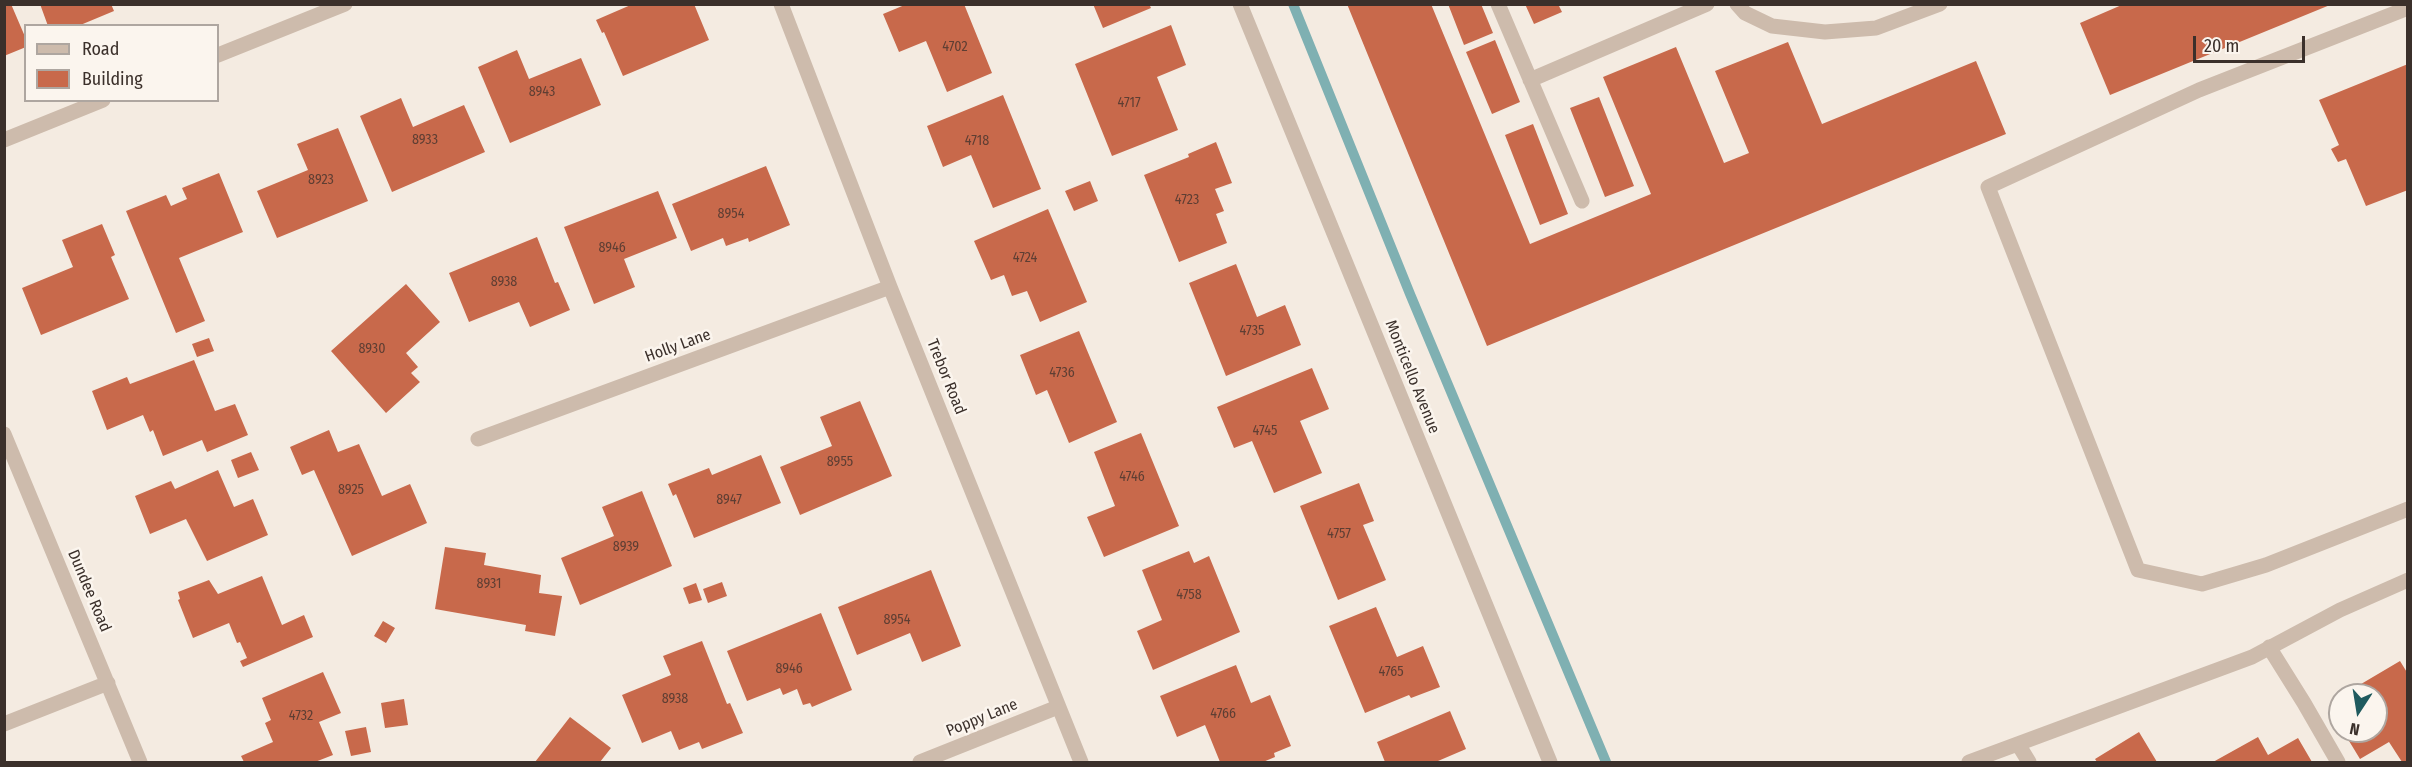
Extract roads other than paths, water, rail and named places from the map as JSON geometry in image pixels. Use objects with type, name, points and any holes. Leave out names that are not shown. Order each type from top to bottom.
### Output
[{"type":"street","points":[[219,55],[345,4]]},
{"type":"street","name":"Trebor Road","points":[[781,4],[890,287],[1081,762]]},
{"type":"street","name":"Monticello Avenue","points":[[1240,4],[1550,762]]},
{"type":"street","points":[[1498,4],[1582,201]]},
{"type":"street","points":[[1530,80],[1707,4]]},
{"type":"street","points":[[1737,4],[1745,13],[1772,26],[1825,32],[1876,28],[1940,4]]},
{"type":"street","points":[[2408,8],[2199,90],[1988,187],[2138,570],[2202,584],[2266,565],[2408,509]]},
{"type":"street","points":[[4,140],[98,102]]},
{"type":"street","name":"Holly Lane","points":[[478,439],[890,287]]},
{"type":"street","name":"Dundee Road","points":[[4,434],[140,762]]},
{"type":"street","points":[[1969,762],[2252,657],[2340,610],[2408,580]]},
{"type":"street","points":[[2269,647],[2338,762]]},
{"type":"street","points":[[4,724],[108,683]]},
{"type":"street","name":"Poppy Lane","points":[[920,762],[1058,707]]},
{"type":"street","points":[[2018,744],[2029,762]]},
{"type":"waterway","points":[[1293,4],[1410,294],[1606,762]]}]
